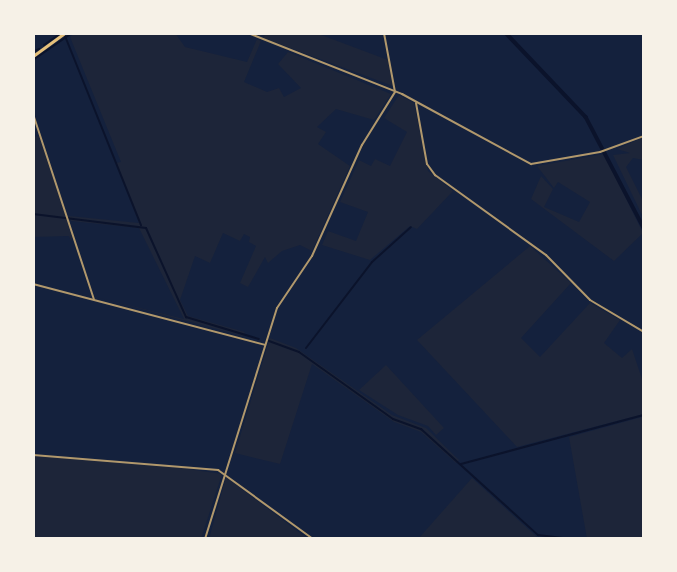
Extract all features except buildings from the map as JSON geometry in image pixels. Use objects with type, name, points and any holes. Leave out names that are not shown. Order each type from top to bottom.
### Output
[{"type":"main road","points":[[33,55],[65,33]]},
{"type":"street","points":[[248,33],[396,92],[531,164],[604,151],[644,136]]},
{"type":"street","points":[[205,539],[282,299],[312,256],[362,145],[396,92],[384,33]]},
{"type":"street","points":[[416,102],[427,164],[435,175],[546,255],[590,300],[644,332]]},
{"type":"street","points":[[33,114],[94,299]]},
{"type":"street","points":[[33,284],[266,343]]},
{"type":"street","points":[[33,455],[225,474],[313,539]]},
{"type":"shaded area","points":[[75,33],[175,33],[185,47],[247,62],[257,39],[261,41],[244,82],[267,92],[279,88],[284,97],[301,88],[278,64],[288,52],[391,94],[374,120],[336,109],[317,127],[326,132],[318,144],[350,166],[312,251],[300,245],[282,251],[268,263],[265,257],[248,287],[240,283],[256,246],[249,242],[250,237],[244,234],[240,241],[223,233],[210,263],[195,256],[180,300],[188,316],[245,332],[243,336],[96,297],[184,319],[139,228],[71,221],[69,216],[139,223],[116,163],[121,162],[70,37]]},
{"type":"shaded area","points":[[266,33],[316,33],[388,60],[393,86],[263,38]]},
{"type":"shaded area","points":[[399,95],[414,103],[428,171],[453,191],[417,229],[410,226],[370,260],[322,245],[328,231],[356,241],[368,212],[340,202],[359,160],[371,166],[375,159],[390,166],[407,132],[384,118]]},
{"type":"shaded area","points":[[39,136],[73,237],[71,241],[69,236],[33,237],[33,137]]},
{"type":"shaded area","points":[[644,137],[644,160],[633,158],[626,167],[644,203],[644,219],[613,155],[630,153],[617,149]]},
{"type":"shaded area","points":[[604,154],[643,233],[614,261],[531,199],[541,176],[553,189],[544,207],[579,222],[590,202],[558,182],[554,188],[537,166]]},
{"type":"shaded area","points":[[530,246],[571,283],[521,338],[540,357],[590,303],[620,320],[604,343],[622,358],[632,349],[644,385],[644,414],[517,447],[417,340]]},
{"type":"shaded area","points":[[270,338],[296,348],[392,415],[426,428],[459,460],[456,463],[421,432],[394,422],[312,364],[280,464],[235,453]]},
{"type":"shaded area","points":[[386,365],[444,428],[436,435],[428,426],[398,415],[359,390]]},
{"type":"shaded area","points":[[642,417],[644,539],[587,539],[569,437]]},
{"type":"shaded area","points":[[33,456],[222,474],[201,539],[33,539]]},
{"type":"shaded area","points":[[226,477],[308,539],[209,539]]},
{"type":"shaded area","points":[[472,478],[537,537],[555,539],[418,539]]},
{"type":"waterway","points":[[44,45],[61,33]]},
{"type":"waterway","points":[[33,60],[72,33]]},
{"type":"waterway","points":[[506,33],[586,117],[644,228]]},
{"type":"waterway","points":[[65,36],[141,225]]},
{"type":"waterway","points":[[33,52],[39,49]]},
{"type":"waterway","points":[[33,214],[146,228],[186,317],[259,339]]},
{"type":"waterway","points":[[306,348],[372,262],[411,227]]},
{"type":"waterway","points":[[269,341],[299,352],[393,419],[421,429],[538,535],[571,539]]},
{"type":"waterway","points":[[461,464],[644,415]]}]
